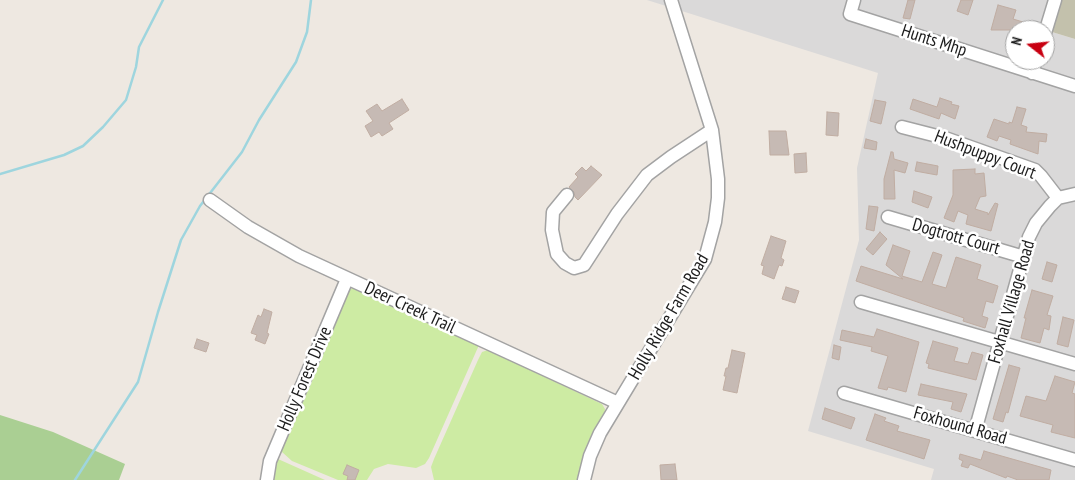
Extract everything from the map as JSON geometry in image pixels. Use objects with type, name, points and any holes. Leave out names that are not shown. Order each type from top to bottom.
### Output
[{"type":"street","name":"Holly Ridge Farm Road","points":[[584,480],[590,456],[600,433],[705,259],[716,222],[718,176],[712,130],[671,0]]},
{"type":"street","name":"Hunts Mhp","points":[[854,0],[850,14],[1075,86]]},
{"type":"street","points":[[1049,20],[1055,0]]},
{"type":"street","name":"Hushpuppy Court","points":[[902,127],[944,138],[1035,170],[1042,176],[1058,198]]},
{"type":"street","points":[[567,195],[552,212],[552,230],[557,254],[565,263],[574,268],[584,265],[617,214],[647,175],[671,156],[712,130]]},
{"type":"street","points":[[1058,198],[1075,194]]},
{"type":"street","name":"Foxhall Village Road","points":[[975,430],[1029,237],[1043,213],[1058,198]]},
{"type":"street","name":"Deer Creek Trail","points":[[210,200],[248,227],[299,256],[618,403]]},
{"type":"street","name":"Dogtrott Court","points":[[888,217],[1024,257]]},
{"type":"street","name":"Holly Forest Drive","points":[[267,480],[270,461],[347,279]]},
{"type":"street","points":[[861,302],[1075,364]]},
{"type":"street","name":"Foxhound Road","points":[[844,392],[1075,460]]},
{"type":"shaded area","points":[[647,0],[1061,0],[1055,21],[1005,20],[1005,70],[1055,70],[1055,33],[1075,39],[1075,480],[931,480],[934,469],[808,431],[859,240],[857,168],[878,73]]},
{"type":"shaded area","points":[[1061,0],[1075,0],[1075,39],[1055,33],[1055,21]]},
{"type":"green space","points":[[357,288],[479,345],[425,464],[416,468],[388,464],[374,469],[367,480],[338,480],[292,461],[282,452],[282,447],[349,290]]},
{"type":"green space","points":[[488,350],[602,404],[605,409],[604,417],[581,480],[434,480],[431,467],[434,459],[478,360],[482,352]]},
{"type":"green space","points":[[0,415],[53,432],[125,464],[119,480],[0,480]]},
{"type":"green space","points":[[278,459],[325,480],[270,480]]},
{"type":"building","points":[[908,0],[915,0],[910,19],[903,18]]},
{"type":"building","points":[[961,0],[973,0],[968,15],[957,11]]},
{"type":"building","points":[[998,5],[1016,10],[1013,19],[1016,20],[1005,20],[1005,30],[991,30]]},
{"type":"building","points":[[940,98],[959,106],[955,119],[941,113],[939,119],[910,109],[913,99],[937,107]]},
{"type":"building","points":[[402,99],[409,110],[389,123],[393,129],[382,136],[379,132],[371,137],[365,126],[373,121],[366,111],[377,104],[382,111]]},
{"type":"building","points":[[875,100],[886,102],[881,124],[870,121]]},
{"type":"building","points":[[1017,107],[1026,109],[1021,125],[1027,127],[1026,132],[1047,134],[1046,142],[1039,141],[1038,154],[1010,144],[1011,140],[999,136],[997,141],[987,137],[994,119],[1009,124],[1009,122],[1012,123]]},
{"type":"building","points":[[827,112],[839,113],[838,136],[826,135]]},
{"type":"building","points":[[769,131],[786,131],[789,155],[770,155]]},
{"type":"building","points":[[866,139],[877,142],[876,150],[864,148]]},
{"type":"building","points":[[891,152],[893,152],[894,159],[908,163],[905,173],[894,170],[895,199],[884,199],[884,179]]},
{"type":"building","points":[[806,153],[807,172],[795,173],[794,154]]},
{"type":"building","points":[[917,162],[938,166],[937,175],[915,171]]},
{"type":"building","points":[[591,166],[602,175],[578,200],[569,187],[578,177],[575,174],[582,167],[586,171]]},
{"type":"building","points":[[975,169],[975,174],[984,173],[986,196],[980,197],[975,209],[988,213],[988,215],[995,203],[998,204],[991,231],[966,224],[968,215],[958,211],[954,222],[944,218],[953,195],[953,170]]},
{"type":"building","points":[[914,191],[932,197],[928,208],[912,202]]},
{"type":"building","points":[[869,206],[878,207],[874,231],[866,229]]},
{"type":"building","points":[[880,232],[887,239],[873,255],[866,249]]},
{"type":"building","points":[[771,236],[786,241],[781,258],[784,260],[782,266],[779,265],[774,279],[762,274],[764,266],[761,265]]},
{"type":"building","points":[[893,245],[910,251],[902,276],[922,282],[933,252],[942,255],[932,284],[946,288],[956,257],[981,265],[977,279],[998,286],[993,303],[986,301],[982,316],[988,318],[985,328],[963,321],[964,318],[856,281],[861,266],[903,279],[886,265]]},
{"type":"building","points":[[1047,262],[1057,265],[1052,282],[1042,279]]},
{"type":"building","points":[[786,287],[799,291],[795,303],[782,299]]},
{"type":"building","points":[[1032,290],[1053,296],[1047,315],[1051,316],[1049,330],[1044,328],[1040,343],[1021,338],[1026,318],[1024,318]]},
{"type":"building","points":[[264,309],[272,312],[267,333],[269,334],[265,344],[255,340],[257,335],[251,333],[258,315],[261,317]]},
{"type":"building","points":[[1063,317],[1074,320],[1068,347],[1057,344]]},
{"type":"building","points":[[877,329],[919,342],[906,392],[888,387],[887,390],[878,388],[888,356],[871,351],[872,347],[840,340],[842,330],[874,337]]},
{"type":"building","points":[[197,339],[209,343],[206,352],[194,348]]},
{"type":"building","points":[[933,341],[958,348],[954,361],[968,364],[972,352],[983,355],[976,380],[928,368],[929,364],[926,363]]},
{"type":"building","points":[[834,345],[841,347],[839,360],[832,358]]},
{"type":"building","points":[[732,350],[745,353],[737,393],[723,390],[726,376],[724,376]]},
{"type":"building","points":[[1009,365],[1020,368],[1008,413],[1006,412],[1003,422],[993,419]]},
{"type":"building","points":[[1055,376],[1075,382],[1072,393],[1075,394],[1075,438],[1051,432],[1053,425],[1020,416],[1026,396],[1046,401]]},
{"type":"building","points":[[921,384],[967,394],[961,412],[951,409],[953,402],[918,395]]},
{"type":"building","points":[[825,408],[855,418],[851,429],[822,419]]},
{"type":"building","points":[[875,414],[886,418],[884,421],[899,426],[897,431],[930,440],[924,459],[866,440]]},
{"type":"building","points":[[984,451],[1051,470],[1049,480],[1018,480],[1007,476],[1006,478],[970,464],[968,468],[961,466],[963,461],[959,459],[960,454],[981,460]]},
{"type":"building","points":[[675,464],[677,480],[661,480],[660,465]]},
{"type":"building","points":[[347,465],[359,470],[355,480],[347,480],[348,476],[343,474]]},
{"type":"waterway","points":[[0,174],[64,155],[83,146],[103,127],[126,100],[136,67],[139,47],[163,0]]},
{"type":"waterway","points":[[75,480],[138,382],[181,240],[200,206],[242,152],[259,120],[296,62],[307,32],[311,0]]}]
